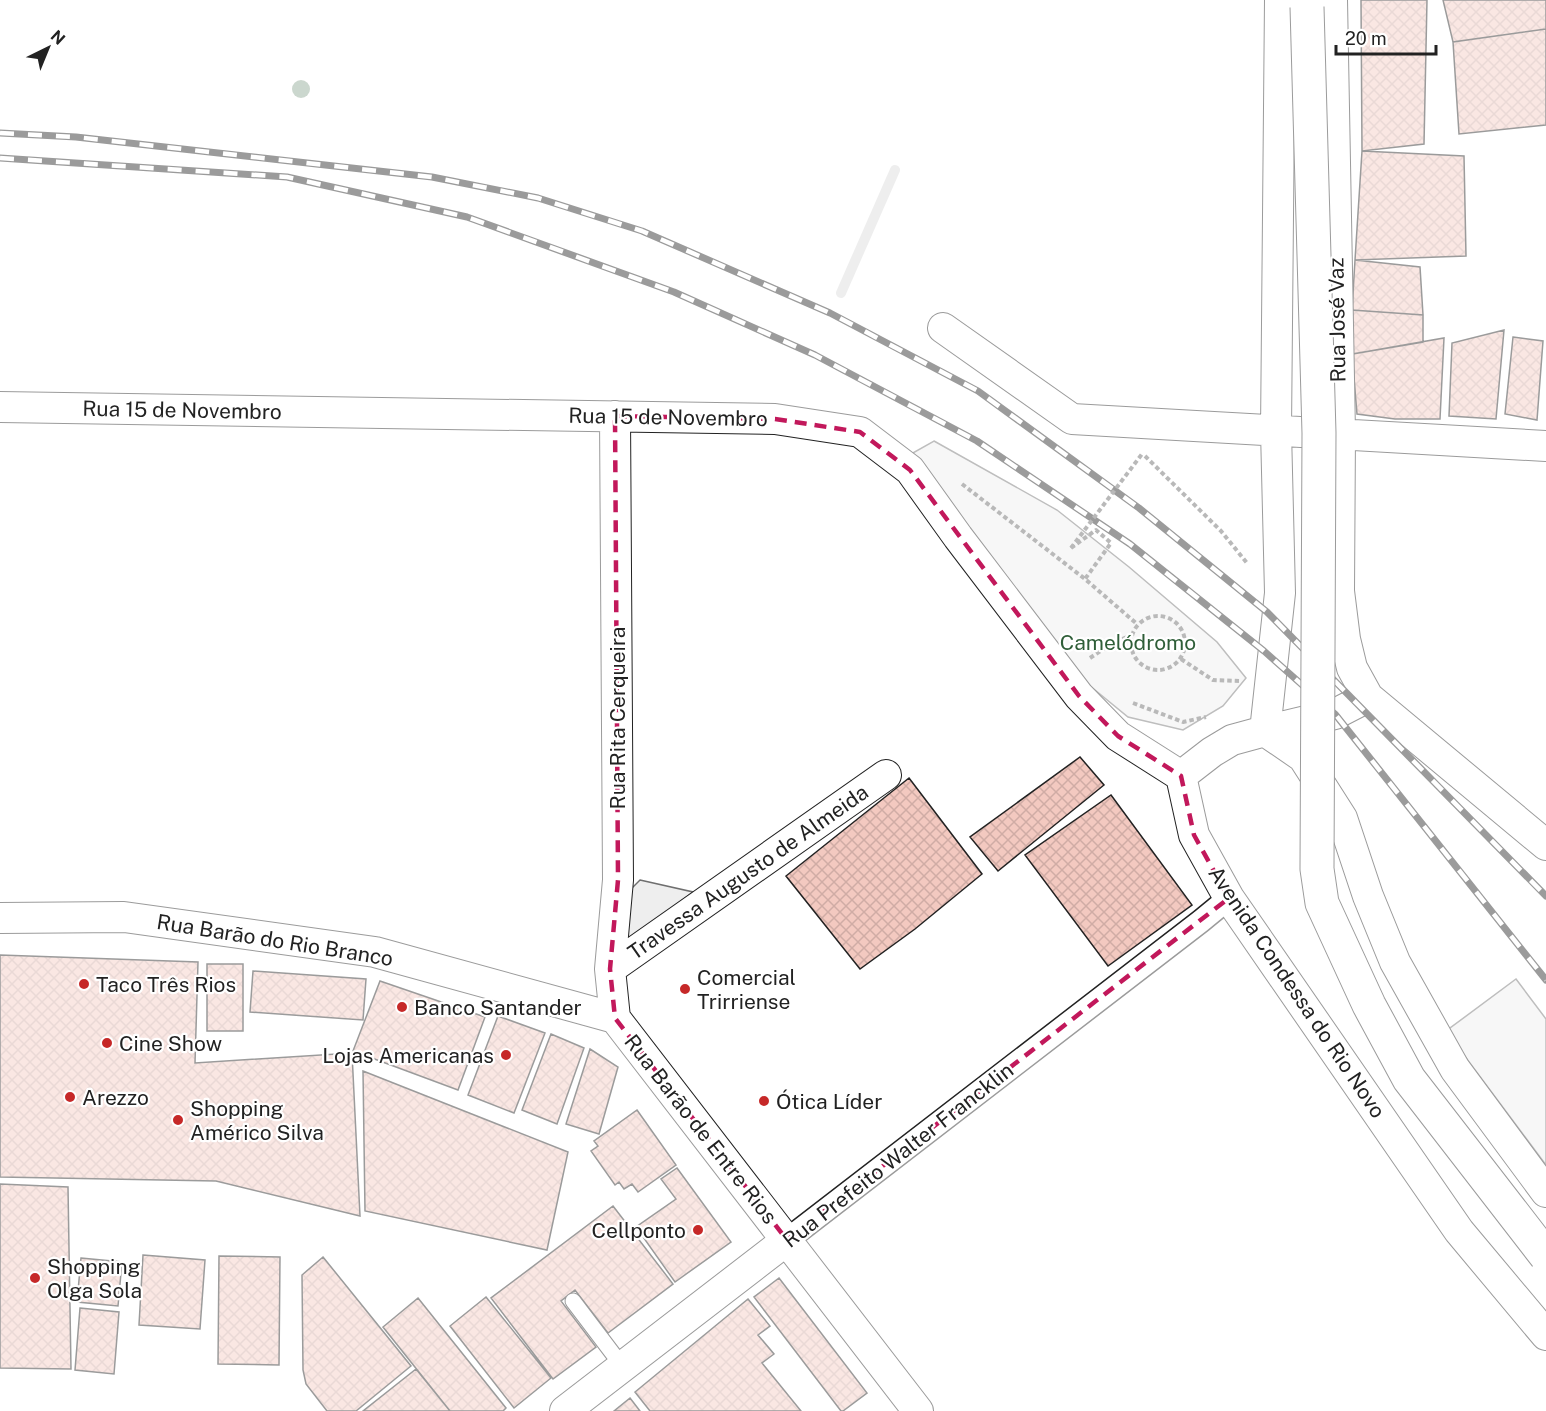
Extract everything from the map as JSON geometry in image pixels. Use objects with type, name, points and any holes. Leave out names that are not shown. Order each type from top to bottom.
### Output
[{"type":"main road","points":[[1306,2],[1319,433],[1317,869],[1322,903],[1369,1005],[1409,1079],[1546,1256]]},
{"type":"street","points":[[1265,731],[1280,593],[1276,431],[1306,2]]},
{"type":"street","name":"Rua José Vaz","points":[[1306,2],[1340,433],[1339,591],[1345,639],[1352,668],[1368,697]]},
{"type":"street","points":[[943,328],[1072,419],[1546,446]]},
{"type":"street","name":"Rua 15 de Novembro","points":[[0,407],[776,419],[860,432],[910,470],[957,537],[1080,696],[1118,736],[1181,776]]},
{"type":"street","name":"Rua Rita Cerqueira","points":[[615,417],[618,880],[610,969],[615,1018]]},
{"type":"street","points":[[1181,776],[1232,740],[1335,714],[1368,697],[1546,845]]},
{"type":"street","points":[[1265,731],[1304,757],[1342,818],[1368,896],[1395,962],[1455,1069],[1546,1192]]},
{"type":"street","name":"Travessa Augusto de Almeida","points":[[610,969],[886,775]]},
{"type":"street","name":"Avenida Condessa do Rio Novo","points":[[1181,776],[1194,835],[1229,898],[1459,1231],[1546,1335]]},
{"type":"street","name":"Rua Prefeito Walter Francklin","points":[[565,1411],[1229,898]]},
{"type":"street","name":"Rua Barão do Rio Branco","points":[[0,918],[124,917],[375,951],[615,1018]]},
{"type":"street","name":"Rua Barão de Entre Rios","points":[[615,1018],[918,1411]]},
{"type":"lane","points":[[573,1301],[623,1366]]},
{"type":"path","points":[[1085,579],[1110,543],[1096,530],[1071,548],[1142,454],[1221,531]]},
{"type":"path","points":[[956,479],[1085,579],[1137,624]]},
{"type":"path","points":[[1154,615],[1172,619],[1179,625],[1186,642],[1181,659],[1166,669],[1149,668],[1135,658],[1130,640],[1132,635],[1137,624],[1144,618],[1154,615]]},
{"type":"path","points":[[1086,661],[1108,646],[1132,635]]},
{"type":"path","points":[[1181,659],[1213,680],[1249,681]]},
{"type":"highlighted area","points":[[615,416],[775,419],[860,432],[910,470],[1079,696],[1118,736],[1181,776],[1194,835],[1229,898],[787,1240],[615,1018],[610,969],[618,880]]},
{"type":"green space","name":"Camelódromo","points":[[934,441],[1057,510],[1129,567],[1217,642],[1246,678],[1223,706],[1183,730],[1128,717],[1073,672],[911,454]]},
{"type":"green space","points":[[640,880],[693,892],[624,945],[623,897]]},
{"type":"shaded area","points":[[1516,979],[1546,1019],[1546,1165],[1446,1031]]},
{"type":"building","points":[[1361,0],[1427,0],[1424,144],[1362,151]]},
{"type":"building","points":[[1443,0],[1546,0],[1546,29],[1453,42]]},
{"type":"building","points":[[1546,29],[1546,125],[1459,134],[1453,42]]},
{"type":"building","points":[[1362,151],[1464,156],[1466,256],[1355,260]]},
{"type":"building","points":[[1355,260],[1420,267],[1423,315],[1352,310]]},
{"type":"building","points":[[1352,310],[1423,315],[1423,342],[1352,354]]},
{"type":"building","points":[[1504,330],[1496,419],[1449,416],[1452,343]]},
{"type":"building","points":[[1513,337],[1543,341],[1537,420],[1505,414]]},
{"type":"building","points":[[1444,338],[1440,419],[1395,419],[1357,414],[1352,354]]},
{"type":"building","points":[[1080,757],[1104,785],[998,871],[970,837]]},
{"type":"building","points":[[909,778],[982,874],[915,929],[860,969],[786,876]]},
{"type":"building","points":[[1111,795],[1192,905],[1108,966],[1025,855]]},
{"type":"building","name":"Shopping Américo Silva","points":[[0,955],[198,962],[195,1063],[352,1053],[360,1216],[216,1181],[0,1177]]},
{"type":"building","points":[[207,964],[243,964],[243,1031],[207,1031]]},
{"type":"building","points":[[253,971],[366,979],[363,1020],[250,1012]]},
{"type":"building","points":[[380,981],[485,1017],[458,1090],[353,1051]]},
{"type":"building","points":[[498,1016],[545,1033],[514,1113],[468,1095]]},
{"type":"building","points":[[551,1034],[584,1048],[557,1124],[522,1110]]},
{"type":"building","points":[[590,1049],[618,1067],[599,1134],[566,1124]]},
{"type":"building","points":[[363,1071],[568,1152],[547,1250],[365,1211]]},
{"type":"building","points":[[637,1110],[676,1165],[638,1192],[632,1184],[624,1189],[619,1182],[615,1185],[591,1151],[598,1146],[594,1141]]},
{"type":"building","points":[[677,1168],[731,1242],[675,1282],[636,1227],[676,1199],[661,1179]]},
{"type":"building","name":"Shopping Olga Sola","points":[[0,1184],[68,1187],[71,1369],[0,1368]]},
{"type":"building","points":[[613,1206],[673,1284],[608,1333],[575,1290],[561,1301],[596,1347],[553,1379],[491,1298]]},
{"type":"building","points":[[143,1255],[205,1260],[200,1329],[139,1325]]},
{"type":"building","points":[[219,1256],[280,1257],[279,1365],[218,1364]]},
{"type":"building","points":[[323,1257],[411,1366],[356,1411],[327,1411],[306,1384],[303,1370],[302,1275]]},
{"type":"building","points":[[81,1258],[122,1262],[118,1306],[77,1302]]},
{"type":"building","points":[[779,1278],[867,1393],[843,1411],[754,1297]]},
{"type":"building","points":[[486,1297],[551,1378],[514,1408],[450,1326]]},
{"type":"building","points":[[418,1298],[506,1408],[503,1411],[450,1411],[383,1327]]},
{"type":"building","points":[[748,1299],[770,1326],[758,1335],[774,1354],[762,1363],[801,1411],[650,1411],[635,1392]]},
{"type":"building","points":[[80,1308],[119,1312],[114,1374],[75,1370]]},
{"type":"building","points":[[416,1369],[450,1411],[363,1411]]},
{"type":"building","points":[[630,1398],[640,1411],[614,1411]]},
{"type":"waterway","points":[[841,293],[895,170]]},
{"type":"railway","points":[[0,133],[76,137],[432,177],[538,198],[642,231],[830,313],[978,391],[1139,508],[1267,612],[1546,896]]},
{"type":"railway","points":[[0,158],[287,177],[467,217],[674,292],[815,355],[977,441],[1130,544],[1264,651],[1335,714],[1546,980]]},
{"type":"place","name":"Taco Três Rios","points":[[84,984]]},
{"type":"place","name":"Comercial Trirriense","points":[[685,989]]},
{"type":"place","name":"Banco Santander","points":[[402,1007]]},
{"type":"place","name":"Cine Show","points":[[107,1043]]},
{"type":"place","name":"Lojas Americanas","points":[[506,1055]]},
{"type":"place","name":"Arezzo","points":[[70,1097]]},
{"type":"place","name":"Ótica Líder","points":[[764,1101]]},
{"type":"place","name":"Shopping Américo Silva","points":[[178,1120]]},
{"type":"place","name":"Cellponto","points":[[698,1230]]},
{"type":"place","name":"Shopping Olga Sola","points":[[35,1278]]}]
